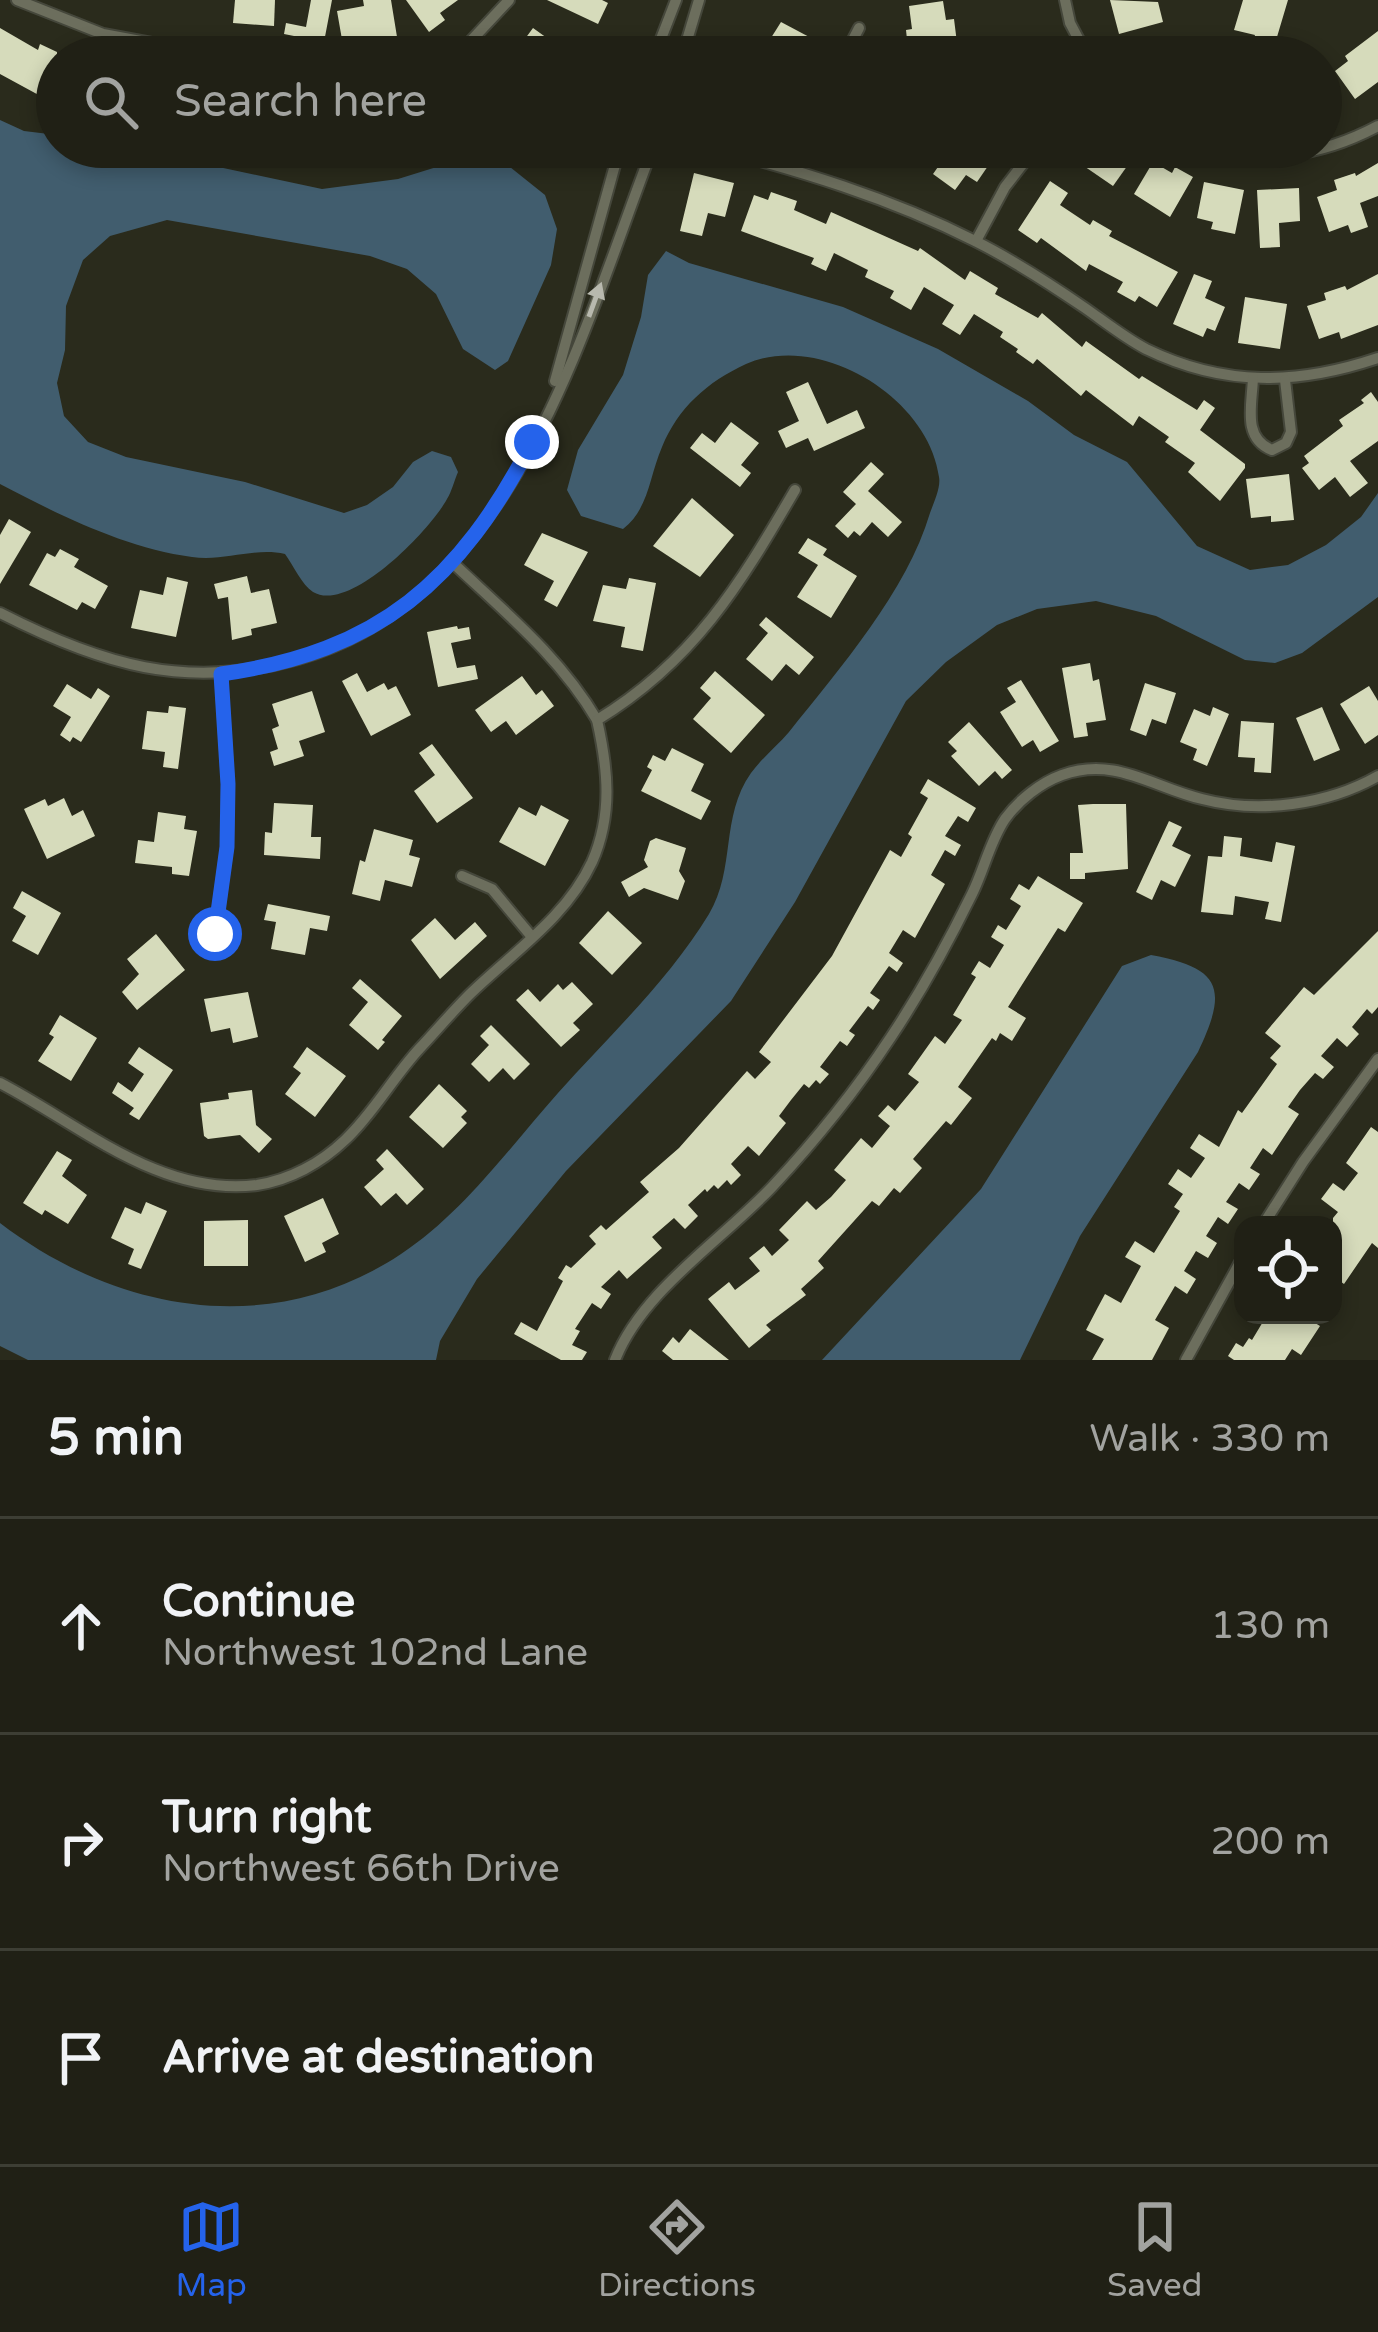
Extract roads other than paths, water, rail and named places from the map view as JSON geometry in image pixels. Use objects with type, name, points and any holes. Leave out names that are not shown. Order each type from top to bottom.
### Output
[{"type":"street","points":[[17,0],[114,36]]},
{"type":"street","points":[[475,36],[509,0]]},
{"type":"street","points":[[662,36],[676,0]]},
{"type":"street","points":[[688,36],[699,0]]},
{"type":"street","points":[[1065,0],[1077,36]]},
{"type":"street","points":[[855,36],[859,28]]},
{"type":"street","points":[[1342,144],[1378,126]]},
{"type":"street","points":[[549,407],[614,168]]},
{"type":"street","points":[[0,613],[76,650],[124,665],[176,673],[266,668],[321,652],[374,628],[453,563],[509,484],[582,335],[645,168]]},
{"type":"street","points":[[793,168],[976,242],[1143,347],[1183,364],[1286,380],[1378,358]]},
{"type":"street","points":[[976,242],[1020,168]]},
{"type":"street","points":[[1252,378],[1251,433],[1259,445],[1272,450],[1286,443],[1291,431],[1286,380]]},
{"type":"street","points":[[597,720],[638,694],[711,623],[742,581],[795,490]]},
{"type":"street","points":[[0,1083],[158,1172],[188,1183],[260,1184],[292,1176],[348,1138],[415,1053],[578,890],[605,823],[608,789],[597,720],[554,658],[453,563]]},
{"type":"street","points":[[215,934],[227,847],[221,674]]},
{"type":"street","points":[[614,1360],[643,1310],[773,1186],[859,1082],[934,965],[975,889],[1004,821],[1040,787],[1059,776],[1104,768],[1145,776],[1201,799],[1265,806],[1336,795],[1378,776]]},
{"type":"street","points":[[462,876],[492,889],[532,937]]},
{"type":"street","points":[[1269,1216],[1378,1059]]},
{"type":"street","points":[[1186,1360],[1234,1273]]},
{"type":"water","points":[[0,120],[36,132],[36,168],[224,168],[322,189],[398,179],[433,168],[511,168],[545,195],[557,229],[551,265],[508,361],[495,370],[463,349],[436,294],[407,269],[370,256],[167,220],[110,236],[83,260],[66,306],[65,350],[57,383],[64,416],[88,442],[126,457],[245,482],[344,513],[367,505],[393,487],[413,462],[432,451],[451,457],[458,472],[438,513],[388,565],[347,591],[329,596],[313,592],[285,554],[204,558],[142,546],[93,529],[0,484]]},
{"type":"water","points":[[666,251],[689,263],[843,307],[938,349],[1028,401],[1074,435],[1127,462],[1197,546],[1250,570],[1288,565],[1326,545],[1361,517],[1378,493],[1378,597],[1302,653],[1275,663],[1245,660],[1156,616],[1096,601],[1037,609],[997,625],[946,662],[906,701],[795,902],[731,1001],[566,1171],[477,1279],[440,1341],[436,1360],[28,1360],[0,1346],[0,1223],[94,1278],[145,1295],[196,1304],[249,1306],[301,1298],[352,1281],[401,1254],[445,1220],[484,1179],[657,985],[709,914],[723,879],[741,790],[889,600],[919,542],[939,481],[931,448],[893,398],[837,364],[775,356],[732,371],[685,408],[662,447],[643,502],[623,529],[581,516],[567,490],[578,450],[623,375],[648,275]]},
{"type":"water","points":[[1151,955],[1175,960],[1205,975],[1215,997],[1208,1030],[1080,1236],[1020,1360],[822,1360],[981,1189],[1122,966]]}]
